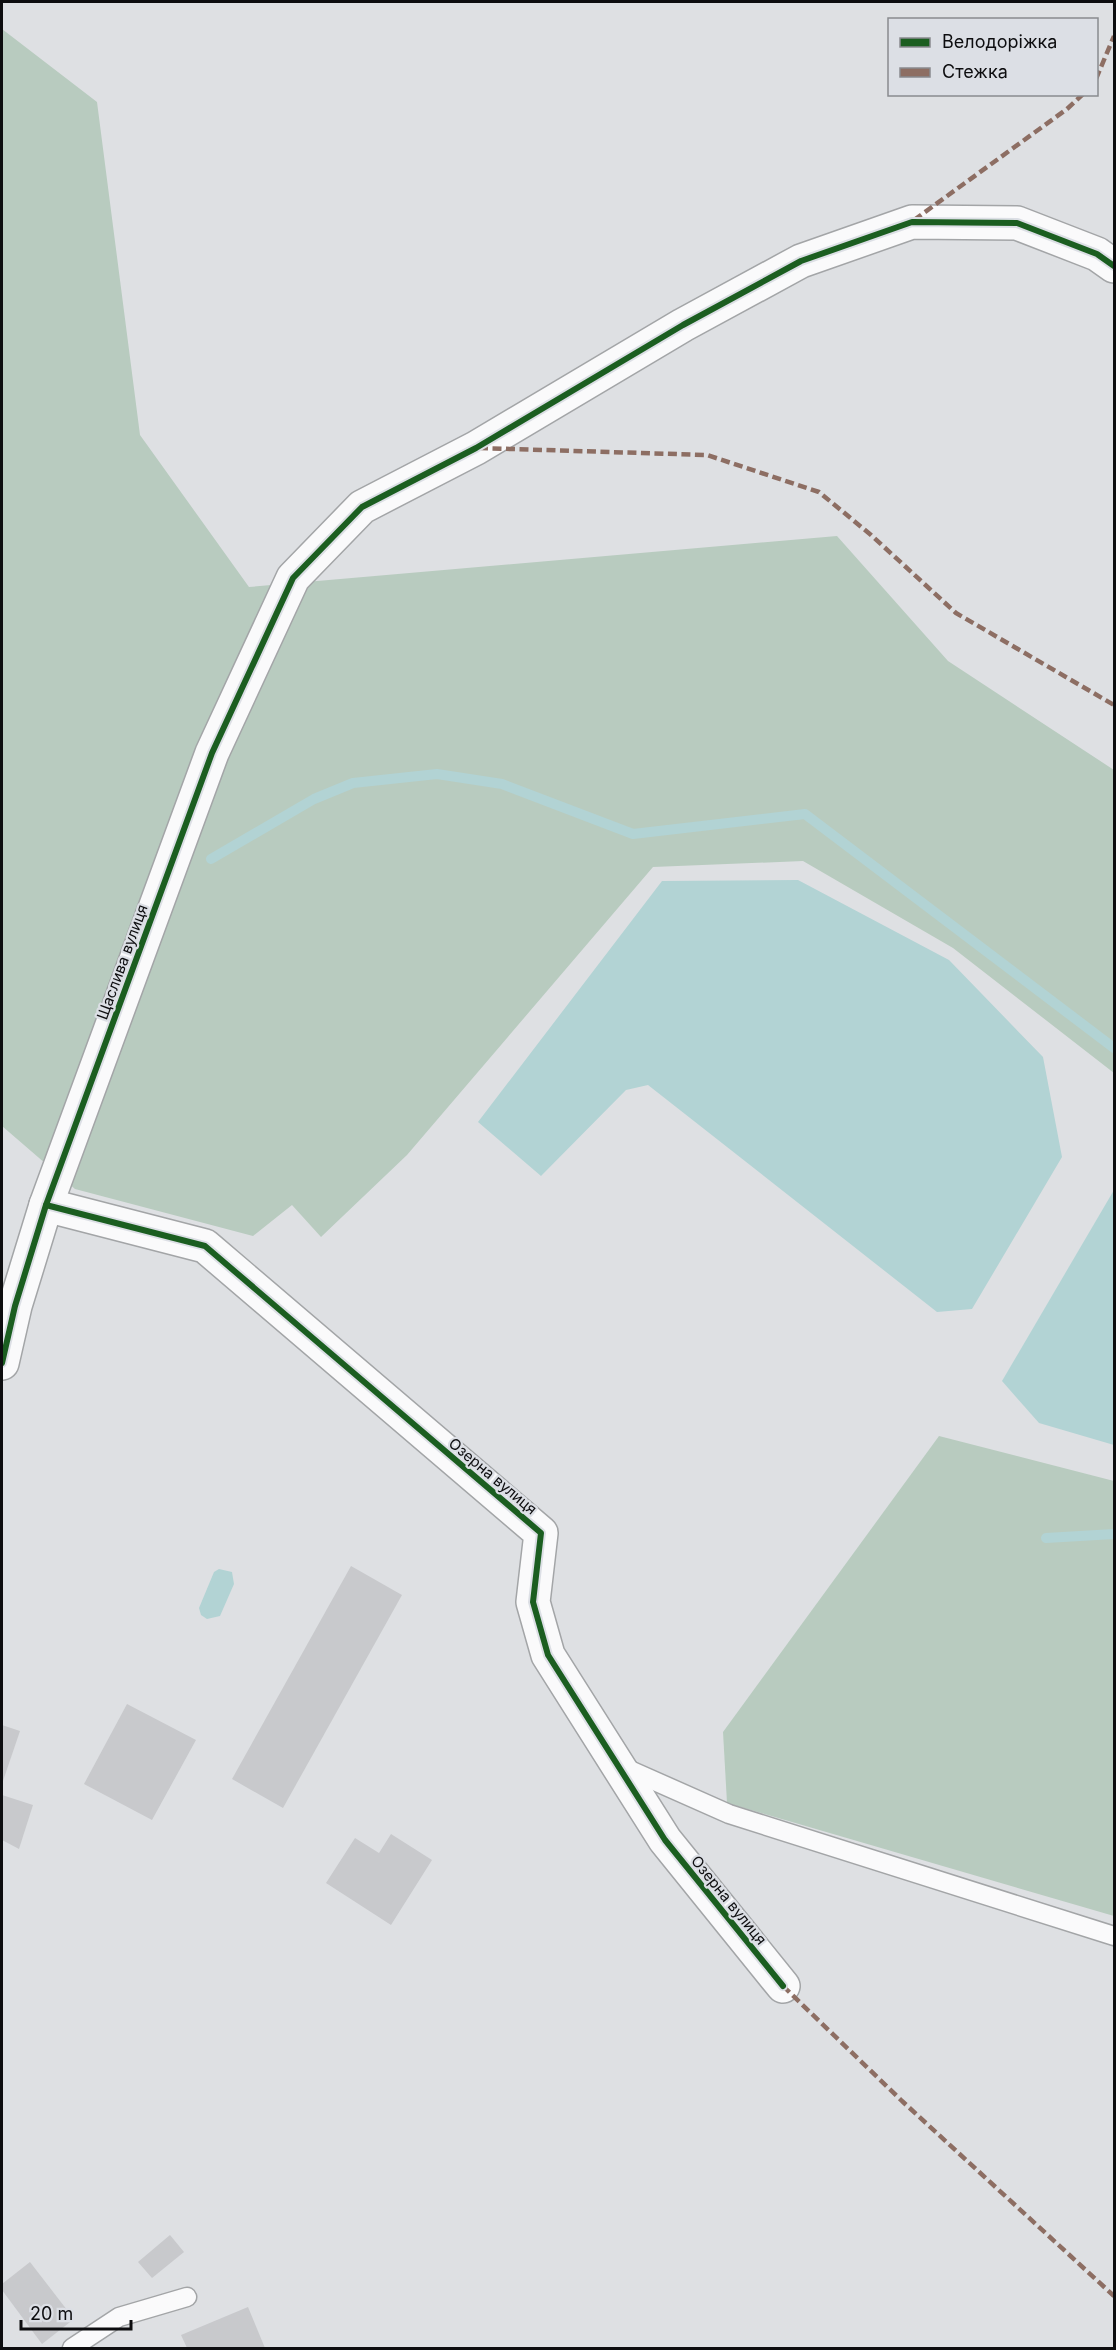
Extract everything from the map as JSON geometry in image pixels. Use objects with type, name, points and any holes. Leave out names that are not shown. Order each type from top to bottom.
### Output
[{"type":"street","name":"Щаслива вулиця","points":[[2,1364],[15,1306],[46,1205],[212,753],[293,578],[362,507],[476,448],[683,325],[801,261],[912,222],[1017,223],[1097,254],[1114,266]]},
{"type":"street","name":"Озерна вулиця","points":[[46,1205],[204,1246],[541,1533],[533,1602],[548,1655],[665,1840],[783,1986]]},
{"type":"lane","points":[[616,1764],[729,1814],[1114,1936]]},
{"type":"lane","points":[[72,2349],[119,2317],[187,2297]]},
{"type":"green space","points":[[2,29],[97,102],[140,435],[249,587],[837,536],[948,661],[1114,770],[1114,1073],[953,948],[803,861],[653,867],[407,1155],[321,1237],[292,1205],[253,1236],[75,1189],[2,1126]]},
{"type":"green space","points":[[939,1436],[1114,1481],[1114,1916],[727,1803],[723,1732]]},
{"type":"water","points":[[798,880],[949,960],[1043,1057],[1062,1157],[972,1309],[937,1312],[648,1085],[626,1090],[541,1176],[478,1122],[662,881]]},
{"type":"water","points":[[1114,1190],[1114,1445],[1039,1423],[1002,1381]]},
{"type":"water","points":[[219,1569],[232,1572],[234,1584],[220,1616],[207,1619],[201,1615],[199,1608],[214,1572]]},
{"type":"building","points":[[351,1566],[402,1595],[283,1808],[232,1779]]},
{"type":"building","points":[[127,1704],[196,1740],[152,1820],[84,1784]]},
{"type":"building","points":[[2,1725],[20,1731],[2,1784]]},
{"type":"building","points":[[2,1795],[33,1805],[19,1849],[2,1840]]},
{"type":"building","points":[[391,1834],[432,1860],[391,1925],[326,1883],[355,1838],[379,1853]]},
{"type":"building","points":[[170,2235],[184,2252],[152,2278],[138,2262]]},
{"type":"building","points":[[30,2262],[74,2319],[42,2344],[2,2290],[2,2284]]},
{"type":"building","points":[[248,2307],[265,2348],[187,2348],[181,2335]]},
{"type":"waterway","points":[[211,859],[314,799],[353,783],[437,774],[502,784],[633,834],[805,814],[1114,1048]]},
{"type":"waterway","points":[[1046,1538],[1114,1534]]},
{"type":"marked path","points":[[1098,74],[1114,36]]},
{"type":"marked path","points":[[914,220],[1067,109],[1081,96]]},
{"type":"marked path","points":[[479,448],[707,455],[819,492],[871,535],[956,613],[1114,705]]},
{"type":"marked path","points":[[783,1986],[902,2101],[1114,2296]]},
{"type":"cycle path","points":[[2,1363],[15,1306],[46,1205],[212,753],[293,578],[362,507],[476,448],[683,325],[801,261],[912,222],[1017,223],[1097,254],[1114,266]]},
{"type":"cycle path","points":[[46,1205],[205,1246],[541,1533],[533,1602],[548,1655],[665,1840],[783,1986]]}]
